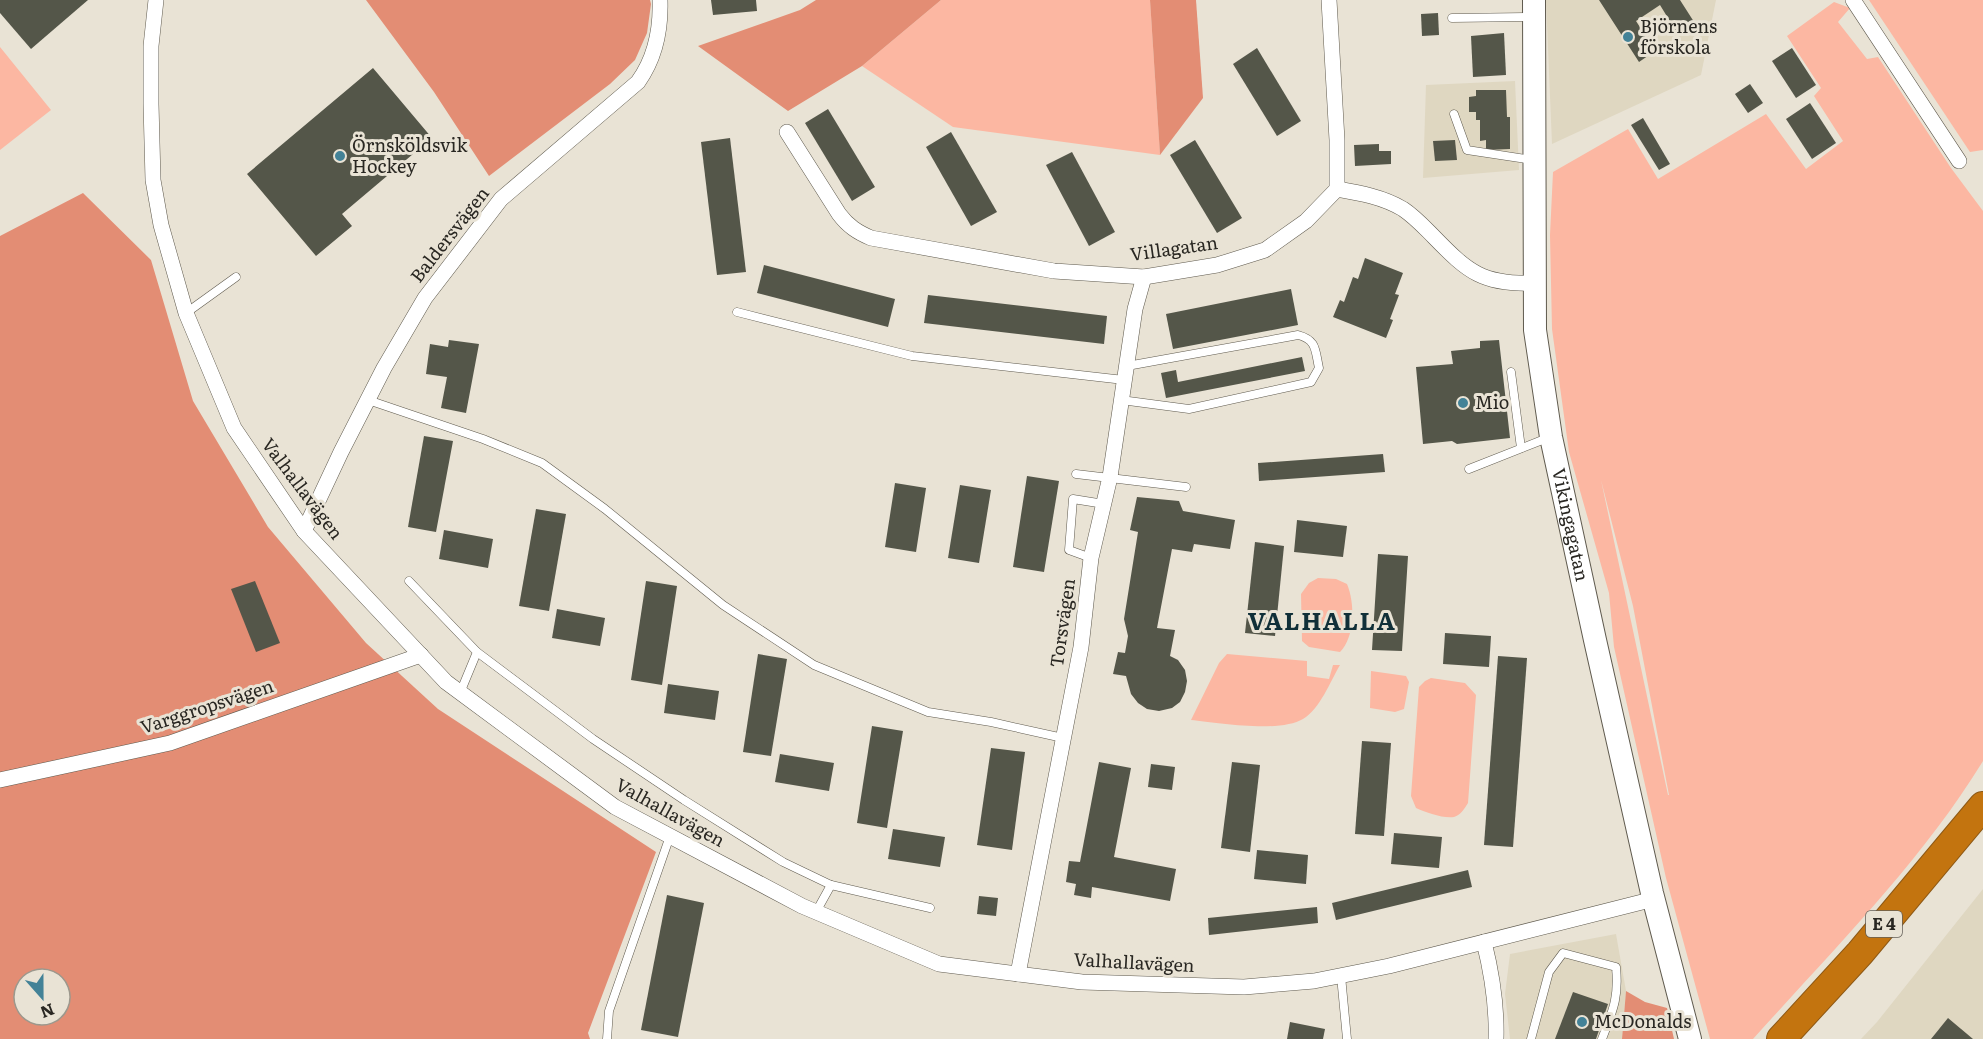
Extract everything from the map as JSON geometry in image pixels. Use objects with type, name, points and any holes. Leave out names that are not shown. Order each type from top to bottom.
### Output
[{"type":"highway","name":"E 4","points":[[1781,1039],[1860,953],[1983,806]]},
{"type":"street","name":"Valhallavägen","points":[[156,0],[151,69],[153,180],[161,225],[186,314],[234,428],[304,531],[446,682],[615,807],[816,912],[939,964],[1082,982],[1244,987],[1314,981],[1389,966],[1654,899]]},
{"type":"street","name":"Baldersvägen","points":[[304,531],[341,452],[425,297],[501,198],[638,82],[645,73],[657,44],[661,19],[660,0]]},
{"type":"street","points":[[1329,0],[1338,140],[1337,189],[1376,197],[1404,210],[1418,220],[1458,261],[1478,274],[1503,283],[1534,283]]},
{"type":"street","points":[[1853,0],[1959,161]]},
{"type":"street","name":"Vikingagatan","points":[[1534,9],[1535,330],[1551,437],[1654,899],[1690,1039]]},
{"type":"street","name":"Villagatan","points":[[787,132],[839,214],[847,225],[858,232],[871,238],[1054,271],[1143,277],[1217,265],[1265,250],[1306,222],[1337,189]]},
{"type":"street","name":"Torsvägen","points":[[1018,974],[1081,647],[1091,558],[1110,477],[1135,309],[1143,277]]},
{"type":"street","name":"Varggropsvägen","points":[[0,780],[170,743],[421,655]]},
{"type":"street","points":[[1485,942],[1492,977],[1496,1039]]},
{"type":"lane","points":[[1452,18],[1534,9]]},
{"type":"lane","points":[[1454,114],[1467,150],[1535,160]]},
{"type":"lane","points":[[186,314],[236,277]]},
{"type":"lane","points":[[737,312],[912,356],[1125,373],[1298,335],[1308,338],[1313,344],[1319,369],[1311,382],[1190,409],[1121,400]]},
{"type":"lane","points":[[1511,372],[1521,448]]},
{"type":"lane","points":[[368,400],[483,439],[542,463],[605,509],[723,605],[814,664],[928,712],[991,722],[1063,738]]},
{"type":"lane","points":[[1469,469],[1551,437]]},
{"type":"lane","points":[[1076,474],[1186,487]]},
{"type":"lane","points":[[1091,558],[1069,550],[1073,499],[1104,504]]},
{"type":"lane","points":[[409,581],[477,651],[593,739],[783,862],[831,885],[930,908]]},
{"type":"lane","points":[[460,693],[477,651]]},
{"type":"lane","points":[[607,1039],[609,1011],[670,836]]},
{"type":"lane","points":[[816,912],[831,885]]},
{"type":"lane","points":[[1531,1039],[1549,972],[1563,952],[1616,967],[1618,987],[1616,1004],[1602,1039]]},
{"type":"lane","points":[[1341,976],[1347,1039]]},
{"type":"shaded area","points":[[366,0],[650,0],[651,4],[647,33],[635,60],[610,84],[489,176],[434,92]]},
{"type":"shaded area","points":[[816,0],[941,0],[862,66],[788,111],[698,46],[800,10]]},
{"type":"shaded area","points":[[941,0],[1150,0],[1160,155],[953,127],[862,66]]},
{"type":"shaded area","points":[[1150,0],[1196,0],[1203,98],[1160,155]]},
{"type":"shaded area","name":"Björnens förskola","points":[[1546,0],[1716,0],[1701,75],[1552,144]]},
{"type":"shaded area","points":[[1869,0],[1983,0],[1983,150],[1970,152]]},
{"type":"shaded area","points":[[1834,2],[1850,8],[1838,22],[1867,59],[1878,57],[1951,168],[1983,211],[1983,761],[1959,798],[1904,870],[1753,1039],[1710,1039],[1666,878],[1614,647],[1609,593],[1569,452],[1552,329],[1550,235],[1553,172],[1628,129],[1658,179],[1766,114],[1806,169],[1843,141],[1814,96],[1821,88],[1787,36]],"holes":[[[1601,480],[1633,606],[1669,795]]]},
{"type":"shaded area","points":[[0,47],[51,110],[0,150]]},
{"type":"shaded area","points":[[1515,81],[1519,170],[1423,178],[1426,85]]},
{"type":"shaded area","points":[[83,193],[151,260],[193,401],[268,527],[366,643],[438,709],[656,852],[588,1033],[590,1039],[0,1039],[0,236]]},
{"type":"shaded area","points":[[1318,578],[1336,579],[1347,584],[1350,592],[1351,629],[1349,638],[1340,652],[1309,647],[1302,641],[1301,594],[1309,583]]},
{"type":"shaded area","points":[[1227,654],[1307,661],[1307,676],[1329,679],[1333,665],[1340,665],[1315,709],[1303,719],[1293,723],[1248,726],[1191,720],[1219,663]]},
{"type":"shaded area","points":[[1371,671],[1406,676],[1409,682],[1404,709],[1395,712],[1370,708]]},
{"type":"shaded area","points":[[1431,678],[1465,683],[1476,695],[1468,803],[1454,817],[1440,816],[1416,808],[1411,796],[1419,687]]},
{"type":"shaded area","points":[[1983,889],[1983,1039],[1861,1039],[1877,1022]]},
{"type":"shaded area","points":[[1616,934],[1626,991],[1622,1039],[1510,1039],[1505,994],[1510,954]]},
{"type":"shaded area","points":[[1626,991],[1645,1002],[1667,1008],[1674,1039],[1622,1039]]},
{"type":"building","points":[[0,0],[88,0],[31,49],[0,13]]},
{"type":"building","points":[[711,0],[756,0],[757,11],[713,15]]},
{"type":"building","points":[[1599,0],[1680,0],[1696,25],[1679,36],[1660,5],[1636,21],[1655,51],[1639,62]]},
{"type":"building","points":[[1438,13],[1439,35],[1422,36],[1421,14]]},
{"type":"building","points":[[1504,33],[1506,75],[1473,77],[1471,36]]},
{"type":"building","points":[[1257,48],[1301,121],[1277,136],[1233,64]]},
{"type":"building","points":[[1792,48],[1816,85],[1796,98],[1772,61]]},
{"type":"building","name":"Örnsköldsvik Hockey","points":[[373,68],[432,138],[342,214],[352,226],[316,256],[247,174]]},
{"type":"building","points":[[1750,84],[1763,103],[1748,113],[1735,94]]},
{"type":"building","points":[[1476,90],[1506,90],[1507,117],[1510,117],[1510,149],[1486,150],[1486,140],[1480,141],[1480,120],[1476,120],[1476,112],[1469,112],[1469,97],[1476,96]]},
{"type":"building","points":[[1810,103],[1836,143],[1812,159],[1786,119]]},
{"type":"building","points":[[828,109],[875,187],[852,201],[805,123]]},
{"type":"building","points":[[1643,118],[1670,164],[1659,170],[1631,125]]},
{"type":"building","points":[[951,132],[997,212],[971,226],[926,147]]},
{"type":"building","points":[[730,138],[746,272],[717,275],[701,142]]},
{"type":"building","points":[[1195,140],[1242,218],[1217,233],[1170,155]]},
{"type":"building","points":[[1455,140],[1457,160],[1435,161],[1433,141]]},
{"type":"building","points":[[1379,144],[1379,151],[1391,151],[1391,164],[1355,166],[1354,145]]},
{"type":"building","points":[[1072,152],[1115,232],[1089,246],[1046,165]]},
{"type":"building","points":[[1365,258],[1403,273],[1395,294],[1399,295],[1386,338],[1333,317],[1340,300],[1344,302],[1353,277],[1358,279]]},
{"type":"building","points":[[764,265],[895,299],[888,327],[757,293]]},
{"type":"building","points":[[1291,289],[1298,325],[1173,349],[1166,314]]},
{"type":"building","points":[[928,295],[1107,316],[1104,344],[924,323]]},
{"type":"building","points":[[449,340],[479,344],[466,413],[441,408],[447,377],[426,374],[430,344],[448,347]]},
{"type":"building","name":"Mio","points":[[1499,340],[1510,438],[1457,444],[1452,441],[1423,444],[1416,367],[1453,364],[1451,351],[1480,348],[1480,341]]},
{"type":"building","points":[[1302,357],[1305,371],[1166,398],[1161,373],[1176,370],[1178,382]]},
{"type":"building","points":[[424,436],[453,441],[436,532],[408,527]]},
{"type":"building","points":[[1383,454],[1385,472],[1259,481],[1258,463]]},
{"type":"building","points":[[1027,476],[1059,481],[1044,572],[1013,567]]},
{"type":"building","points":[[895,483],[926,488],[916,552],[885,547]]},
{"type":"building","points":[[960,485],[991,490],[979,563],[948,558]]},
{"type":"building","points":[[1137,497],[1179,501],[1183,511],[1235,520],[1230,549],[1194,544],[1192,552],[1172,549],[1157,628],[1175,630],[1170,656],[1178,660],[1185,670],[1187,681],[1180,702],[1172,708],[1159,711],[1147,709],[1138,703],[1131,694],[1126,676],[1113,674],[1118,652],[1125,653],[1128,636],[1124,619],[1138,532],[1130,530]]},
{"type":"building","points":[[536,509],[566,514],[549,611],[519,606]]},
{"type":"building","points":[[1297,520],[1347,526],[1343,557],[1294,552]]},
{"type":"building","points":[[444,530],[493,539],[488,568],[439,559]]},
{"type":"building","points":[[1255,542],[1284,546],[1275,636],[1245,633]]},
{"type":"building","points":[[1378,554],[1408,556],[1402,651],[1372,650]]},
{"type":"building","points":[[255,581],[280,643],[256,652],[231,589]]},
{"type":"building","points":[[646,581],[677,586],[662,685],[631,680]]},
{"type":"building","points":[[557,609],[605,618],[600,646],[552,638]]},
{"type":"building","points":[[1445,633],[1491,636],[1489,667],[1443,664]]},
{"type":"building","points":[[758,654],[787,659],[771,756],[743,752]]},
{"type":"building","points":[[1498,656],[1527,658],[1513,847],[1484,845]]},
{"type":"building","points":[[668,684],[719,691],[715,720],[664,713]]},
{"type":"building","points":[[872,726],[903,731],[887,828],[857,823]]},
{"type":"building","points":[[1362,741],[1391,743],[1384,836],[1355,834]]},
{"type":"building","points":[[991,748],[1025,752],[1012,850],[977,845]]},
{"type":"building","points":[[780,754],[834,763],[829,791],[775,782]]},
{"type":"building","points":[[1099,762],[1131,768],[1114,857],[1176,869],[1170,901],[1092,887],[1091,898],[1074,895],[1076,884],[1066,882],[1069,861],[1080,862]]},
{"type":"building","points":[[1232,762],[1260,765],[1250,852],[1221,848]]},
{"type":"building","points":[[1151,764],[1175,767],[1172,790],[1148,787]]},
{"type":"building","points":[[893,829],[945,837],[940,867],[888,859]]},
{"type":"building","points":[[1394,833],[1442,837],[1439,868],[1391,864]]},
{"type":"building","points":[[1257,850],[1308,855],[1306,884],[1254,879]]},
{"type":"building","points":[[1468,870],[1472,887],[1336,920],[1332,903]]},
{"type":"building","points":[[667,895],[704,903],[678,1037],[641,1030]]},
{"type":"building","points":[[979,896],[998,898],[996,916],[977,914]]},
{"type":"building","points":[[1317,907],[1318,923],[1209,935],[1208,918]]},
{"type":"building","name":"McDonalds","points":[[1573,992],[1608,1004],[1596,1039],[1555,1039]]},
{"type":"building","points":[[1948,1018],[1973,1039],[1931,1039]]},
{"type":"building","points":[[1290,1022],[1325,1029],[1323,1039],[1287,1039]]},
{"type":"place","name":"Björnens förskola","points":[[1628,37]]},
{"type":"place","name":"Örnsköldsvik Hockey","points":[[340,156]]},
{"type":"place","name":"Mio","points":[[1463,403]]},
{"type":"place","name":"McDonalds","points":[[1582,1022]]},
{"type":"district","name":"VALHALLA","points":[[1322,622]]}]
